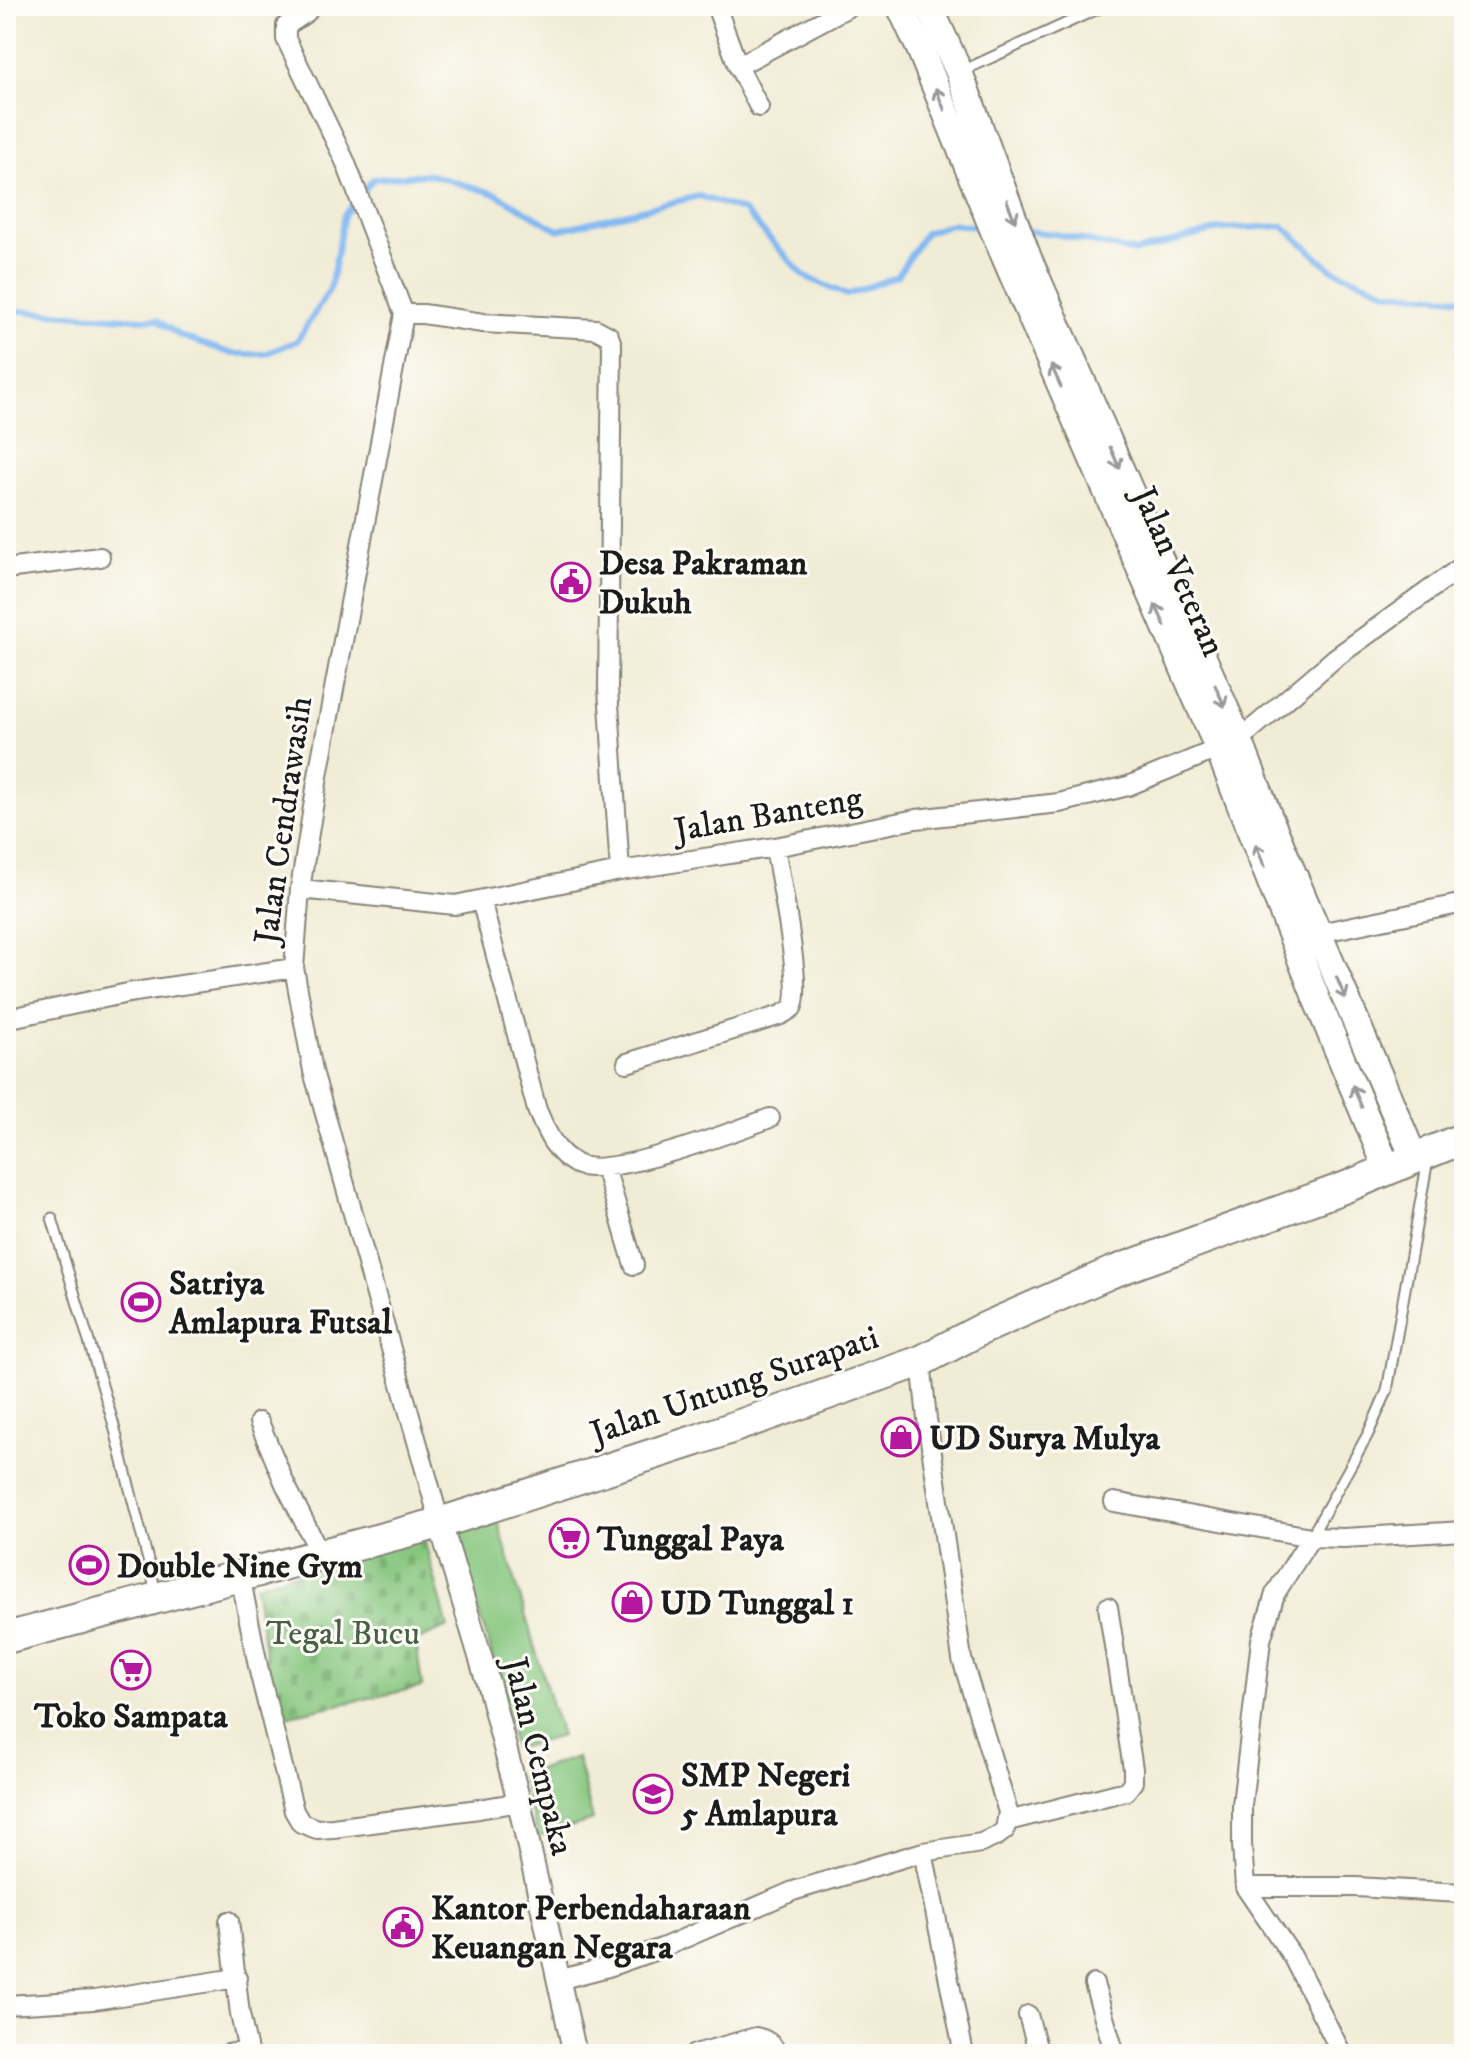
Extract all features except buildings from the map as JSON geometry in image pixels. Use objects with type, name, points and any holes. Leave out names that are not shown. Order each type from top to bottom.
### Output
[{"type":"highway","name":"Jalan Untung Surapati","points":[[6,1638],[440,1523],[697,1440],[921,1361],[980,1330],[1110,1273],[1346,1187],[1464,1138]]},
{"type":"main road","name":"Jalan Veteran","points":[[900,6],[932,46],[959,72],[996,236],[1229,745],[1319,933],[1410,1159]]},
{"type":"main road","name":"Jalan Veteran","points":[[929,6],[932,46],[981,167],[1028,258],[1229,745],[1319,1005],[1410,1159]]},
{"type":"street","points":[[309,6],[307,12],[286,26],[286,39],[345,161],[408,314],[495,324],[596,329],[609,336],[612,345],[612,415],[608,689],[620,871]]},
{"type":"street","points":[[716,6],[738,66],[759,107]]},
{"type":"street","points":[[738,66],[850,6]]},
{"type":"street","name":"Jalan Cendrawasih","points":[[408,314],[338,660],[300,889],[294,968],[313,1071],[440,1523]]},
{"type":"street","points":[[6,569],[100,557]]},
{"type":"street","name":"Jalan Banteng","points":[[300,889],[455,905],[620,871],[775,847],[916,819],[1059,803],[1128,786],[1229,745],[1335,658],[1464,565]]},
{"type":"street","points":[[627,1063],[792,1009],[796,998],[794,968],[775,847]]},
{"type":"street","points":[[481,900],[537,1110],[548,1137],[564,1156],[577,1165],[605,1167],[683,1148],[770,1118]]},
{"type":"street","points":[[1319,933],[1464,903]]},
{"type":"street","points":[[6,1019],[128,993],[294,968]]},
{"type":"street","points":[[605,1167],[634,1265]]},
{"type":"street","points":[[558,1980],[662,1948],[793,1891],[923,1852],[981,1843],[1005,1830],[1008,1821],[997,1775],[962,1659],[921,1361]]},
{"type":"street","points":[[259,1422],[285,1484],[321,1555]]},
{"type":"street","points":[[1114,1502],[1311,1537],[1464,1531]]},
{"type":"street","name":"Jalan Cempaka","points":[[440,1523],[489,1686],[519,1802],[575,2054]]},
{"type":"street","points":[[1311,1537],[1275,1594],[1261,1640],[1242,1805],[1245,1887],[1292,1956],[1342,2054]]},
{"type":"street","points":[[240,1575],[259,1671],[294,1811],[301,1823],[317,1829],[333,1828],[519,1802]]},
{"type":"street","points":[[1008,1821],[1126,1791],[1133,1782],[1108,1607]]},
{"type":"street","points":[[923,1852],[964,2054]]},
{"type":"street","points":[[1245,1887],[1356,1887],[1461,1893]]},
{"type":"street","points":[[228,2054],[248,2051],[240,2014],[229,1921]]},
{"type":"street","points":[[6,2005],[94,2000],[237,1978]]},
{"type":"street","points":[[1094,1984],[1115,2054]]},
{"type":"street","points":[[1028,2015],[1039,2054]]},
{"type":"street","points":[[695,2054],[756,2037],[764,2039],[778,2054]]},
{"type":"lane","points":[[959,72],[1104,6]]},
{"type":"lane","points":[[1311,1537],[1368,1434],[1387,1391],[1410,1159]]},
{"type":"lane","points":[[52,1218],[113,1422],[158,1599]]},
{"type":"green space","points":[[496,1515],[561,1736],[514,1749],[498,1674],[465,1569],[460,1524]]},
{"type":"green space","name":"Tegal Bucu","points":[[423,1535],[448,1627],[416,1641],[422,1687],[275,1718],[255,1585]]},
{"type":"green space","points":[[577,1757],[593,1820],[538,1837],[521,1775]]},
{"type":"waterway","points":[[6,310],[157,320],[180,336],[233,354],[265,354],[297,341],[330,289],[344,215],[373,179],[428,174],[496,194],[558,230],[699,196],[744,211],[804,276],[847,295],[897,276],[925,233],[951,224],[984,227]]},
{"type":"waterway","points":[[1027,231],[1136,252],[1220,229],[1283,226],[1331,269],[1389,292],[1464,300]]},
{"type":"place","name":"Desa Pakraman Dukuh","points":[[571,582]]},
{"type":"place","name":"Satriya Amlapura Futsal","points":[[141,1302]]},
{"type":"place","name":"UD Surya Mulya","points":[[901,1437]]},
{"type":"place","name":"Tunggal Paya","points":[[569,1538]]},
{"type":"place","name":"Double Nine Gym","points":[[89,1565]]},
{"type":"place","name":"UD Tunggal 1","points":[[632,1602]]},
{"type":"place","name":"Toko Sampata","points":[[131,1670]]},
{"type":"place","name":"SMP Negeri 5 Amlapura","points":[[653,1794]]},
{"type":"place","name":"Kantor Perbendaharaan Keuangan Negara","points":[[403,1927]]}]
